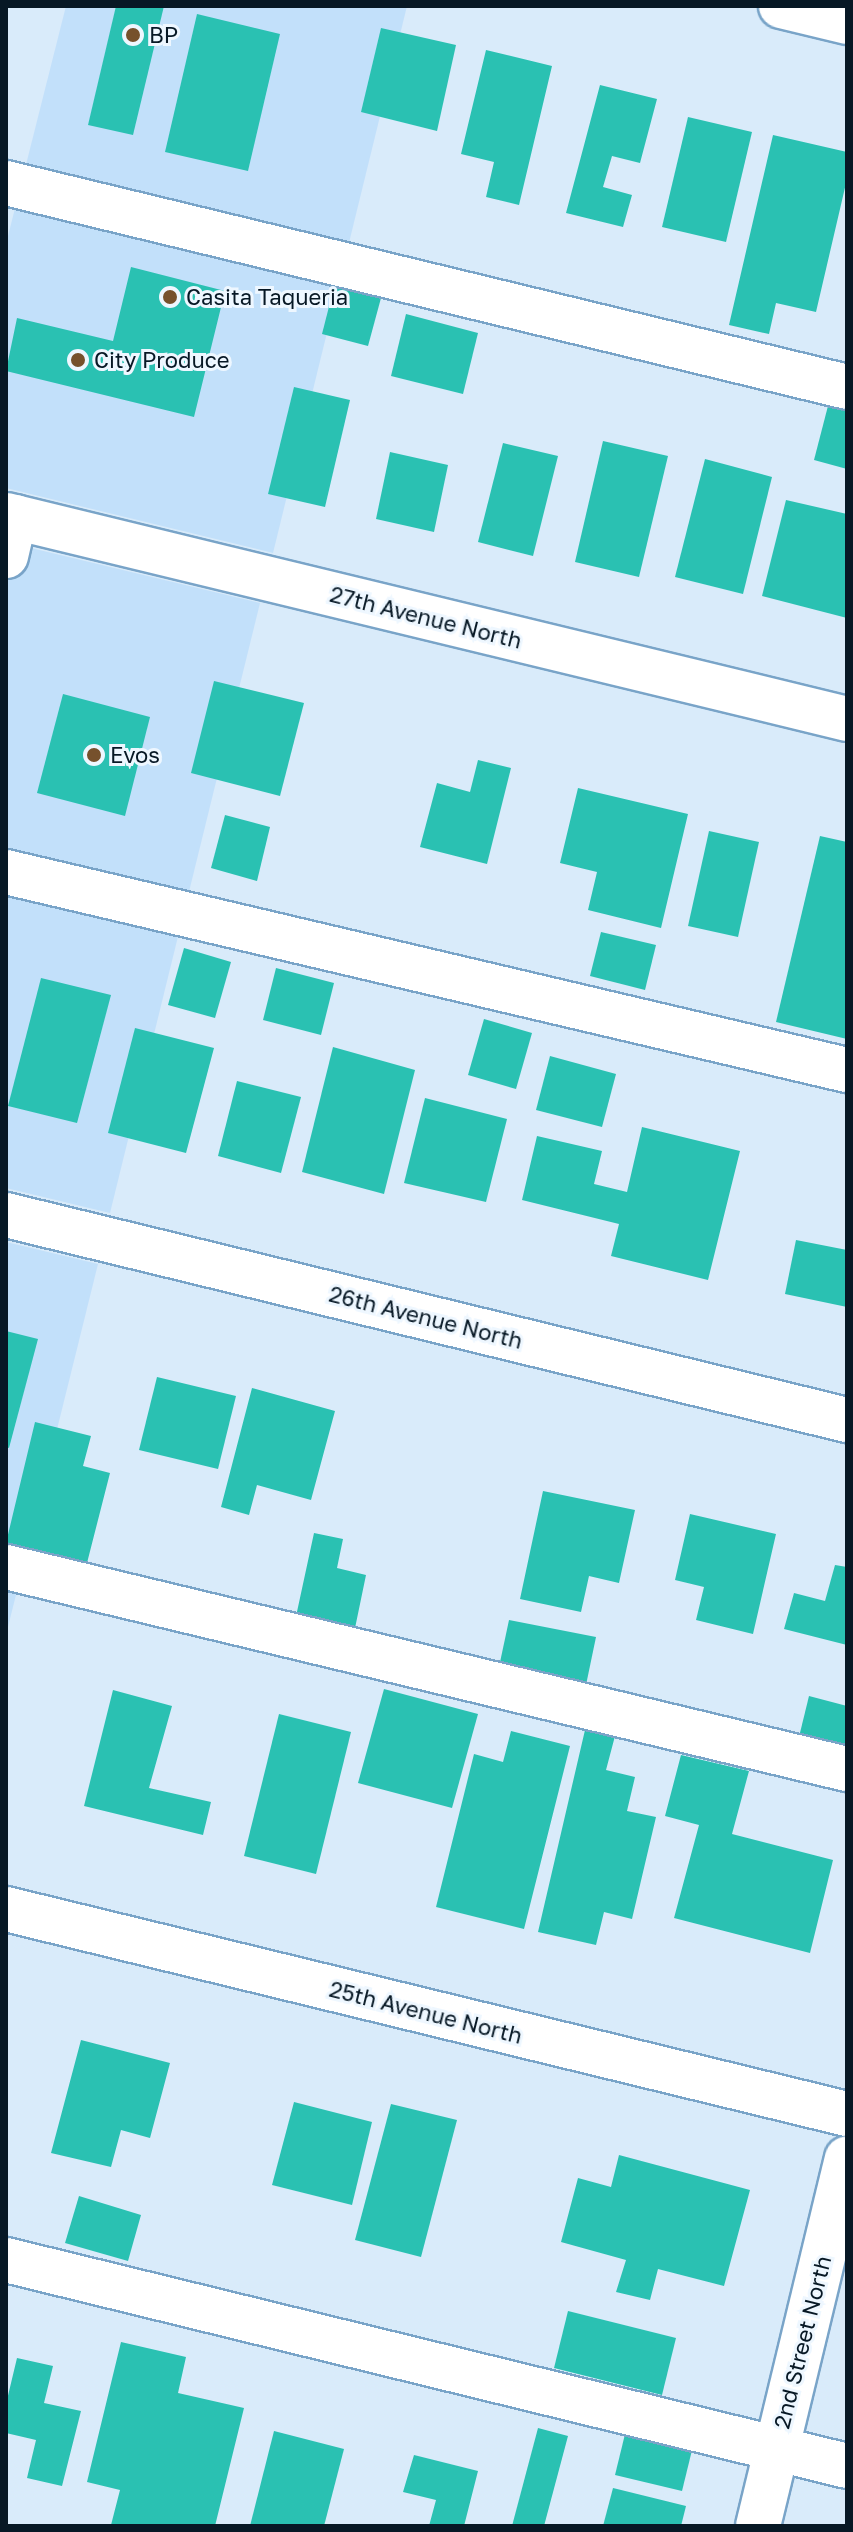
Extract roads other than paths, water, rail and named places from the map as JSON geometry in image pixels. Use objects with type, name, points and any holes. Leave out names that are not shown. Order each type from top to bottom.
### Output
[{"type":"street","points":[[781,6],[847,22]]},
{"type":"street","points":[[6,183],[847,387]]},
{"type":"street","name":"27th Avenue North","points":[[9,529],[847,719]]},
{"type":"street","points":[[6,872],[847,1070]]},
{"type":"street","name":"26th Avenue North","points":[[6,1215],[847,1420]]},
{"type":"street","points":[[6,1567],[847,1769]]},
{"type":"street","name":"25th Avenue North","points":[[6,1909],[847,2114]]},
{"type":"street","name":"2nd Street North","points":[[758,2526],[847,2159]]},
{"type":"street","points":[[6,2260],[847,2466]]},
{"type":"place","name":"BP","points":[[133,35]]},
{"type":"place","name":"Casita Taqueria","points":[[170,297]]},
{"type":"place","name":"City Produce","points":[[78,360]]},
{"type":"place","name":"Evos","points":[[94,755]]}]
